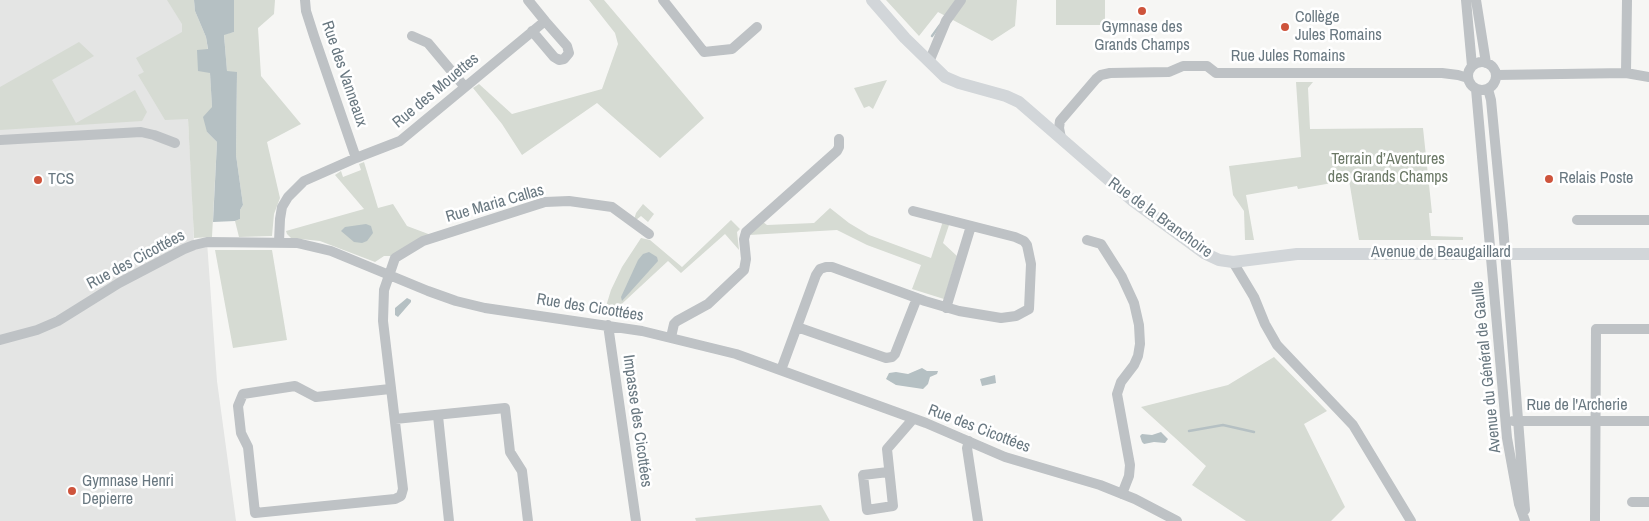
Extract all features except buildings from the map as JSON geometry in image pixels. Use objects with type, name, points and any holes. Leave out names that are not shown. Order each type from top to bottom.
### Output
[{"type":"main road","name":"Rue de la Branchoire","points":[[872,0],[929,62],[950,79],[1006,96],[1019,102],[1140,207],[1211,257],[1233,262]]},
{"type":"main road","name":"Avenue de Beaugaillard","points":[[1233,262],[1297,254],[1649,254]]},
{"type":"street","name":"Rue des Vanneaux","points":[[305,0],[314,36],[356,158]]},
{"type":"street","points":[[528,0],[567,46],[568,53],[564,59],[559,60],[554,57],[532,31]]},
{"type":"street","points":[[663,0],[704,52],[732,49],[757,27]]},
{"type":"street","points":[[929,62],[946,21],[961,0]]},
{"type":"street","points":[[1466,0],[1472,66]]},
{"type":"street","points":[[1476,0],[1486,63]]},
{"type":"street","points":[[1626,74],[1627,0]]},
{"type":"street","name":"Rue des Mouettes","points":[[279,242],[282,207],[288,197],[304,181],[400,141],[464,86],[545,21]]},
{"type":"street","points":[[412,36],[428,42],[464,86]]},
{"type":"street","points":[[1478,62],[1486,63],[1492,67],[1496,75],[1493,84],[1488,88],[1476,89],[1471,85],[1468,78],[1469,72],[1472,66],[1478,62]]},
{"type":"street","name":"Rue Jules Romains","points":[[1061,138],[1060,121],[1096,79],[1110,72],[1169,72],[1183,66],[1207,66],[1216,72],[1442,73],[1468,78]]},
{"type":"street","points":[[1496,75],[1626,74],[1649,77]]},
{"type":"street","name":"Avenue du Général de Gaulle","points":[[1488,88],[1491,100],[1503,225],[1525,521]]},
{"type":"street","name":"Avenue du Général de Gaulle","points":[[1476,89],[1505,421],[1519,504],[1525,521]]},
{"type":"street","points":[[0,140],[141,132],[175,143]]},
{"type":"street","points":[[670,337],[674,324],[677,321],[708,304],[744,270],[746,259],[744,239],[746,232],[837,151],[839,139]]},
{"type":"street","name":"Rue Maria Callas","points":[[390,389],[316,397],[295,386],[243,394],[238,406],[241,433],[248,447],[255,513],[395,499],[401,496],[403,489],[383,321],[384,290],[395,258],[423,242],[545,202],[569,201],[612,207],[649,234]]},
{"type":"street","points":[[781,370],[816,275],[820,269],[826,266],[946,308],[1002,318],[1016,316],[1029,309],[1031,264],[1028,245],[1024,241],[913,211]]},
{"type":"street","points":[[1577,220],[1649,220]]},
{"type":"street","points":[[946,308],[971,226]]},
{"type":"street","points":[[1087,240],[1101,244],[1122,278],[1134,303],[1140,325],[1138,356],[1134,365],[1121,382],[1117,394],[1130,465],[1129,476],[1122,494]]},
{"type":"street","name":"Rue des Cicottées","points":[[0,340],[37,330],[58,321],[119,283],[184,249],[207,242],[279,242],[314,246],[331,251],[437,294],[485,308],[608,325],[670,337],[736,354],[913,419],[1021,462],[1122,494],[1177,521]]},
{"type":"street","name":"Rue de la Branchoire","points":[[1233,262],[1238,275],[1254,297],[1265,324],[1277,345],[1353,425],[1410,521]]},
{"type":"street","points":[[797,326],[886,358],[892,357],[895,354],[916,298]]},
{"type":"street","name":"Impasse des Cicottées","points":[[608,325],[636,521]]},
{"type":"street","points":[[1595,521],[1596,329],[1649,329]]},
{"type":"street","points":[[395,419],[505,408],[510,452],[522,471],[528,521]]},
{"type":"street","points":[[438,416],[449,521]]},
{"type":"street","points":[[888,472],[887,449],[913,419]]},
{"type":"street","name":"Rue de l'Archerie","points":[[1505,421],[1649,421]]},
{"type":"street","points":[[969,441],[967,448],[978,521]]},
{"type":"street","points":[[1632,502],[1649,502]]},
{"type":"shaded area","points":[[0,0],[181,0],[194,245],[207,242],[217,381],[236,521],[0,521]]},
{"type":"shaded area","points":[[194,0],[234,0],[234,32],[224,35],[227,71],[237,72],[236,155],[243,205],[240,210],[240,219],[235,221],[213,222],[217,142],[207,132],[203,117],[212,107],[210,73],[198,71],[197,50],[208,49],[206,37],[195,11]]},
{"type":"shaded area","points":[[366,224],[371,226],[373,233],[367,241],[362,243],[354,242],[341,231],[345,227]]},
{"type":"shaded area","points":[[649,252],[657,257],[658,261],[622,301],[621,297],[638,260],[643,254]]},
{"type":"shaded area","points":[[407,298],[411,302],[398,317],[395,315],[395,308]]},
{"type":"shaded area","points":[[922,368],[927,371],[938,371],[937,374],[930,377],[928,384],[923,389],[896,385],[886,379],[889,373],[908,374]]},
{"type":"shaded area","points":[[995,375],[996,383],[982,386],[980,379]]},
{"type":"shaded area","points":[[1161,432],[1168,439],[1165,443],[1154,442],[1144,444],[1142,442],[1140,436],[1142,434],[1152,435]]},
{"type":"green space","points":[[167,0],[194,0],[195,11],[206,37],[208,50],[197,50],[210,72],[212,107],[207,132],[217,142],[212,237],[194,238],[188,119],[165,120],[138,75],[144,72],[136,58],[182,32],[182,24]]},
{"type":"green space","points":[[234,0],[275,0],[274,14],[258,28],[261,76],[301,124],[267,142],[280,198],[274,214],[272,236],[239,237],[235,221],[240,219],[240,210],[243,205],[236,155],[237,72],[227,72],[224,34],[234,32]]},
{"type":"green space","points":[[589,0],[604,0],[704,118],[660,158],[597,103],[522,155],[502,124],[473,88],[479,84],[512,114],[602,89],[618,44],[615,33]]},
{"type":"green space","points":[[886,0],[1017,0],[1015,26],[992,41],[938,12],[919,36]]},
{"type":"green space","points":[[1056,0],[1105,0],[1105,25],[1056,25]]},
{"type":"green space","points":[[79,42],[94,56],[52,80],[76,123],[135,90],[147,112],[142,121],[0,130],[0,87]]},
{"type":"green space","points":[[887,80],[873,109],[869,106],[864,108],[854,88]]},
{"type":"green space","name":"Terrain d’Aventures des Grands Champs","points":[[1296,82],[1313,82],[1308,88],[1310,129],[1423,128],[1432,213],[1429,213],[1431,236],[1463,237],[1463,240],[1359,240],[1349,180],[1298,189],[1297,186],[1246,195],[1254,240],[1245,240],[1244,211],[1233,195],[1229,166],[1301,157]]},
{"type":"green space","points":[[364,162],[378,208],[393,204],[407,226],[431,235],[393,256],[384,256],[375,262],[320,241],[291,238],[287,234],[286,231],[364,209],[335,175],[341,171],[343,177],[361,170],[359,164]]},
{"type":"green space","points":[[643,204],[654,214],[648,222],[641,216],[634,220],[636,213]]},
{"type":"green space","points":[[830,208],[849,223],[869,235],[931,258],[943,221],[950,222],[943,243],[957,256],[944,299],[912,289],[921,265],[867,245],[837,230],[749,235],[763,222],[767,225],[814,223]]},
{"type":"green space","points":[[731,220],[740,229],[737,232],[739,250],[725,234],[681,273],[668,261],[609,317],[603,316],[611,290],[622,267],[641,238],[650,240],[682,267]]},
{"type":"green space","points":[[215,250],[272,250],[287,340],[233,348]]},
{"type":"green space","points":[[1274,357],[1327,411],[1304,424],[1345,507],[1331,521],[1246,521],[1192,485],[1206,466],[1141,407],[1228,385]]},
{"type":"green space","points":[[821,505],[830,521],[696,521],[695,518]]},
{"type":"waterway","points":[[932,36],[940,25]]},
{"type":"waterway","points":[[1189,431],[1223,425],[1254,432]]},
{"type":"place","name":"Gymnase des Grands Champs","points":[[1142,11]]},
{"type":"place","name":"Collège Jules Romains","points":[[1285,27]]},
{"type":"place","name":"Relais Poste","points":[[1549,179]]},
{"type":"place","name":"TCS","points":[[38,180]]},
{"type":"place","name":"Gymnase Henri Depierre","points":[[72,491]]}]
